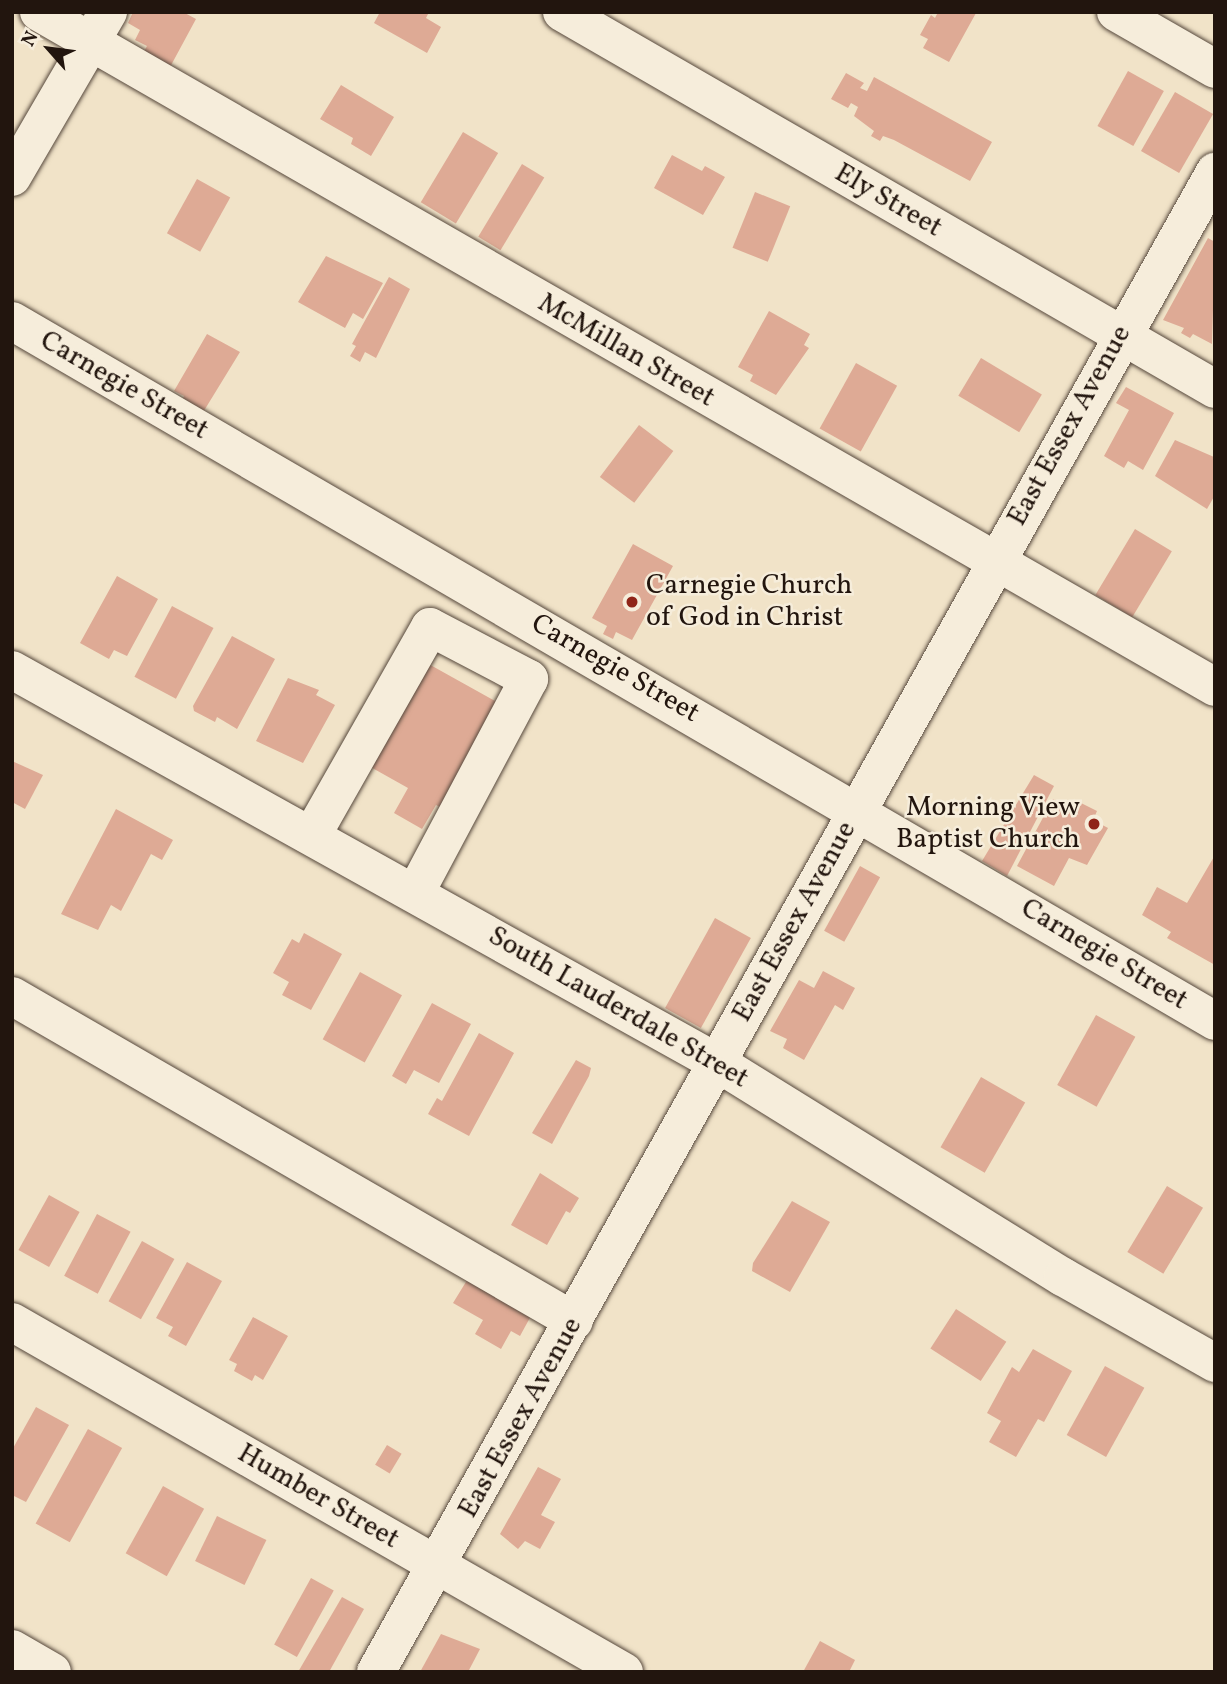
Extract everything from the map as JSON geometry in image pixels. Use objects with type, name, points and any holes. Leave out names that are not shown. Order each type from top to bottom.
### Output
[{"type":"street","name":"McMillan Street","points":[[39,12],[100,27],[994,563],[1215,688]]},
{"type":"street","name":"Ely Street","points":[[562,12],[1215,389]]},
{"type":"street","points":[[1116,12],[1215,69]]},
{"type":"street","points":[[12,177],[100,27]]},
{"type":"street","name":"East Essex Avenue","points":[[376,1672],[439,1566],[716,1062],[859,810],[1121,335],[1215,172]]},
{"type":"street","name":"Carnegie Street","points":[[12,321],[859,810],[1215,1021]]},
{"type":"street","points":[[476,651],[502,604]]},
{"type":"street","points":[[312,835],[430,627],[529,679],[415,893]]},
{"type":"street","name":"South Lauderdale Street","points":[[12,670],[716,1062],[1063,1277],[1215,1363]]},
{"type":"street","points":[[12,996],[574,1321]]},
{"type":"street","name":"Humber Street","points":[[12,1322],[624,1672]]},
{"type":"street","points":[[12,1649],[52,1672]]},
{"type":"building","points":[[133,12],[183,12],[196,19],[169,69],[142,55],[147,46],[135,40],[140,30],[128,23]]},
{"type":"building","points":[[380,12],[429,12],[426,18],[441,27],[427,53],[374,23]]},
{"type":"building","points":[[938,12],[976,13],[949,62],[923,48],[928,39],[920,35],[931,15],[935,18]]},
{"type":"building","points":[[1128,71],[1164,91],[1133,146],[1097,126]]},
{"type":"building","points":[[846,73],[864,83],[860,88],[867,91],[874,77],[992,142],[970,181],[894,140],[883,136],[880,141],[871,136],[874,131],[854,116],[858,107],[851,103],[848,108],[831,99]]},
{"type":"building","points":[[341,85],[394,117],[371,156],[351,144],[353,138],[320,119]]},
{"type":"building","points":[[1175,92],[1213,114],[1179,173],[1141,151]]},
{"type":"building","points":[[463,132],[498,153],[456,223],[421,202]]},
{"type":"building","points":[[672,155],[702,171],[705,166],[725,177],[703,215],[654,188]]},
{"type":"building","points":[[522,164],[544,177],[501,250],[478,237]]},
{"type":"building","points":[[197,179],[230,197],[200,252],[167,233]]},
{"type":"building","points":[[755,192],[790,206],[768,262],[733,248]]},
{"type":"building","points":[[1208,238],[1215,242],[1212,344],[1193,334],[1190,338],[1181,333],[1184,328],[1163,320]]},
{"type":"building","points":[[326,256],[383,283],[363,319],[353,313],[345,328],[298,302]]},
{"type":"building","points":[[389,277],[410,289],[376,358],[365,352],[360,362],[350,356],[356,346],[352,344]]},
{"type":"building","points":[[769,311],[810,334],[804,345],[809,348],[776,395],[750,381],[753,375],[738,367]]},
{"type":"building","points":[[207,334],[240,352],[202,414],[181,402],[184,396],[174,391]]},
{"type":"building","points":[[981,358],[1042,395],[1019,432],[958,396]]},
{"type":"building","points":[[856,363],[897,386],[861,451],[820,429]]},
{"type":"building","points":[[1126,387],[1174,413],[1143,470],[1128,461],[1124,468],[1104,456],[1129,410],[1116,403]]},
{"type":"building","points":[[639,425],[673,451],[634,503],[600,477]]},
{"type":"building","points":[[1175,440],[1214,457],[1215,495],[1207,509],[1155,476]]},
{"type":"building","points":[[1135,529],[1172,551],[1132,617],[1095,595]]},
{"type":"building","points":[[633,544],[673,566],[632,640],[616,632],[613,639],[603,634],[607,626],[592,618]]},
{"type":"building","points":[[117,576],[158,599],[127,656],[114,650],[109,659],[80,643]]},
{"type":"building","points":[[172,606],[213,628],[176,699],[134,677]]},
{"type":"building","points":[[232,636],[275,659],[237,729],[217,717],[215,722],[194,711],[193,706]]},
{"type":"building","points":[[425,662],[504,706],[445,810],[436,805],[422,829],[394,813],[408,788],[367,765]]},
{"type":"building","points":[[288,678],[319,690],[316,695],[335,705],[303,763],[256,741]]},
{"type":"building","points":[[12,761],[43,775],[25,809],[12,802]]},
{"type":"building","points":[[1034,775],[1054,786],[1007,876],[982,861]]},
{"type":"building","points":[[1053,799],[1076,812],[1081,803],[1097,811],[1093,820],[1108,828],[1087,865],[1069,858],[1054,886],[1017,866]]},
{"type":"building","points":[[116,809],[173,840],[162,860],[151,854],[121,911],[111,905],[98,930],[61,914]]},
{"type":"building","points":[[1215,855],[1215,965],[1167,938],[1171,932],[1142,915],[1157,887],[1187,903]]},
{"type":"building","points":[[860,866],[880,877],[844,942],[824,931]]},
{"type":"building","points":[[715,918],[751,938],[701,1028],[665,1008]]},
{"type":"building","points":[[304,933],[342,954],[311,1010],[282,995],[289,982],[273,973],[292,939],[299,943]]},
{"type":"building","points":[[823,971],[855,988],[843,1010],[835,1005],[804,1060],[783,1048],[787,1039],[770,1031],[799,980],[814,988]]},
{"type":"building","points":[[360,972],[402,995],[365,1063],[323,1039]]},
{"type":"building","points":[[432,1003],[471,1024],[439,1083],[414,1070],[406,1084],[392,1076]]},
{"type":"building","points":[[1096,1015],[1135,1037],[1097,1107],[1057,1085]]},
{"type":"building","points":[[479,1033],[514,1053],[469,1136],[428,1114],[437,1098],[442,1101]]},
{"type":"building","points":[[576,1060],[591,1068],[589,1076],[552,1144],[532,1133]]},
{"type":"building","points":[[981,1077],[1025,1102],[985,1173],[940,1147]]},
{"type":"building","points":[[540,1173],[579,1198],[570,1213],[566,1211],[547,1245],[511,1225]]},
{"type":"building","points":[[1167,1186],[1203,1208],[1163,1274],[1127,1252]]},
{"type":"building","points":[[49,1195],[80,1212],[49,1267],[18,1250]]},
{"type":"building","points":[[792,1201],[830,1222],[790,1292],[752,1271],[753,1263]]},
{"type":"building","points":[[97,1214],[131,1232],[98,1294],[64,1276]]},
{"type":"building","points":[[142,1241],[174,1259],[141,1319],[109,1301]]},
{"type":"building","points":[[187,1262],[222,1281],[186,1346],[168,1336],[173,1327],[156,1318]]},
{"type":"building","points":[[469,1277],[532,1314],[520,1336],[511,1331],[501,1349],[475,1334],[483,1320],[453,1303]]},
{"type":"building","points":[[956,1309],[1006,1342],[981,1381],[930,1348]]},
{"type":"building","points":[[253,1317],[288,1336],[263,1380],[255,1375],[252,1381],[234,1371],[237,1364],[229,1360]]},
{"type":"building","points":[[1033,1349],[1072,1371],[1044,1422],[1038,1419],[1016,1457],[989,1442],[1001,1421],[987,1413],[1012,1367],[1019,1372]]},
{"type":"building","points":[[1105,1366],[1144,1388],[1106,1457],[1067,1435]]},
{"type":"building","points":[[36,1407],[69,1425],[26,1502],[12,1495],[12,1450]]},
{"type":"building","points":[[88,1429],[122,1448],[70,1542],[36,1523]]},
{"type":"building","points":[[387,1445],[402,1454],[390,1473],[375,1465]]},
{"type":"building","points":[[538,1467],[561,1479],[541,1515],[555,1522],[540,1549],[525,1541],[518,1549],[500,1534]]},
{"type":"building","points":[[163,1486],[204,1509],[167,1576],[126,1553]]},
{"type":"building","points":[[217,1516],[266,1540],[245,1585],[195,1561]]},
{"type":"building","points":[[311,1578],[334,1591],[297,1657],[274,1644]]},
{"type":"building","points":[[342,1597],[364,1609],[329,1672],[298,1672]]},
{"type":"building","points":[[441,1634],[480,1649],[468,1672],[420,1672]]},
{"type":"building","points":[[820,1641],[855,1660],[849,1672],[803,1672]]},
{"type":"place","name":"Carnegie Church of God in Christ","points":[[632,602]]},
{"type":"place","name":"Morning View Baptist Church","points":[[1094,824]]}]
